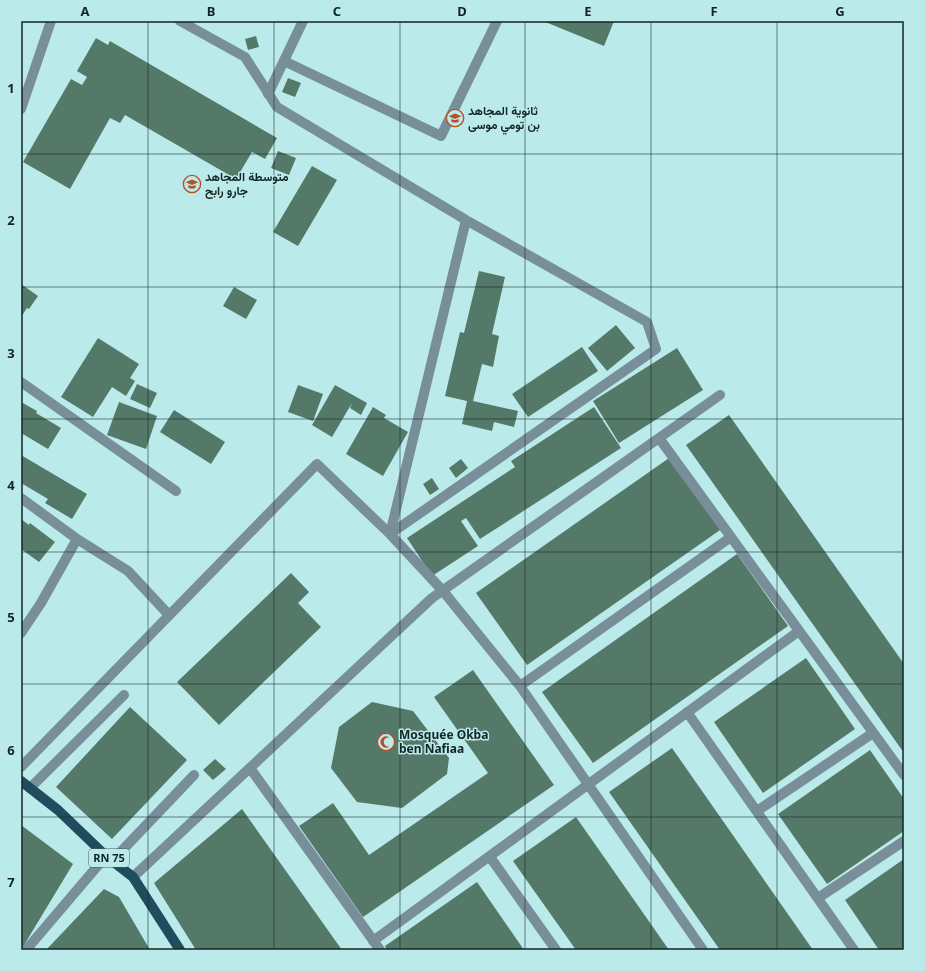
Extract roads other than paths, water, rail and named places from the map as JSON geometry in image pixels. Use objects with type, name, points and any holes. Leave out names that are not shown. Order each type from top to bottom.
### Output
[{"type":"main road","name":"RN 75","points":[[21,781],[58,810],[109,859],[133,877],[180,950]]},
{"type":"street","points":[[21,109],[51,21]]},
{"type":"street","points":[[180,21],[245,57],[277,106],[466,220],[647,322],[656,349],[390,534]]},
{"type":"street","points":[[268,94],[303,21]]},
{"type":"street","points":[[284,61],[441,136],[497,21]]},
{"type":"street","points":[[390,534],[466,220]]},
{"type":"street","points":[[21,382],[176,491]]},
{"type":"street","points":[[133,877],[432,598],[720,395]]},
{"type":"street","points":[[659,438],[904,775]]},
{"type":"street","points":[[21,767],[317,464],[390,534],[443,591],[520,686],[703,950]]},
{"type":"street","points":[[21,498],[77,539],[128,571],[169,615]]},
{"type":"street","points":[[520,686],[731,537]]},
{"type":"street","points":[[21,633],[41,603],[77,539]]},
{"type":"street","points":[[250,768],[377,946],[490,857],[799,631]]},
{"type":"street","points":[[30,788],[124,695]]},
{"type":"street","points":[[687,712],[854,950]]},
{"type":"street","points":[[757,811],[873,733]]},
{"type":"street","points":[[26,950],[109,859],[194,776]]},
{"type":"street","points":[[818,898],[904,841]]},
{"type":"street","points":[[490,857],[556,950]]},
{"type":"place","name":"ثانوية المجاهد بن تومي موسى","points":[[455,118]]},
{"type":"place","name":"متوسطة المجاهد جارو رابح","points":[[192,184]]},
{"type":"place","name":"Mosquée Okba ben Nafiaa","points":[[386,742]]}]
